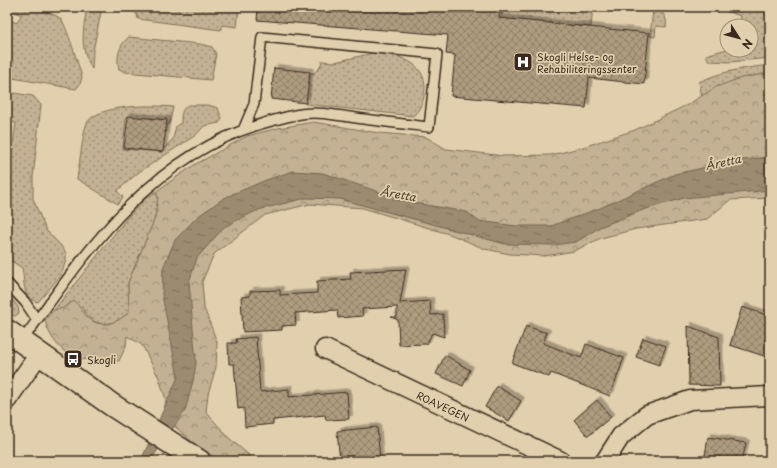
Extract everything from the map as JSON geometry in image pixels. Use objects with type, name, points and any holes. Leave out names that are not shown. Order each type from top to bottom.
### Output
[{"type":"street","points":[[14,336],[112,405],[199,461]]},
{"type":"street","name":"ROAVEGEN","points":[[325,349],[560,461]]},
{"type":"street","points":[[7,400],[39,354]]},
{"type":"street","points":[[605,461],[621,436],[648,415],[690,400],[770,396]]},
{"type":"lane","points":[[14,336],[37,320],[117,216],[145,189],[171,168],[203,148],[243,130],[281,119],[314,113],[429,127],[436,54],[262,37],[254,104],[243,130]]},
{"type":"lane","points":[[7,282],[25,302],[37,320]]},
{"type":"green space","points":[[8,7],[28,8],[44,11],[61,19],[69,37],[82,77],[80,84],[76,89],[7,77],[7,19],[17,23],[21,15]]},
{"type":"green space","points":[[87,7],[102,7],[93,51],[92,69],[85,53],[83,39]]},
{"type":"green space","points":[[132,7],[239,7],[237,27],[222,25],[221,30],[138,19]]},
{"type":"green space","points":[[502,7],[593,7],[591,27],[501,19]]},
{"type":"green space","points":[[712,7],[770,7],[770,58],[730,62],[709,61],[706,55],[719,51],[719,58],[759,58],[759,18],[741,18],[741,16]]},
{"type":"green space","points":[[653,10],[662,12],[666,20],[666,27],[656,26],[655,37],[650,36]]},
{"type":"green space","points":[[129,37],[200,44],[212,47],[216,54],[211,80],[125,72],[119,69],[119,52],[123,43]]},
{"type":"green space","points":[[373,53],[400,57],[415,66],[421,72],[424,79],[425,93],[422,104],[413,116],[305,104],[309,73],[314,73],[320,67],[322,61],[335,62]]},
{"type":"green space","points":[[770,65],[770,73],[734,81],[718,87],[702,97],[699,82],[725,73]]},
{"type":"green space","points":[[770,73],[770,198],[730,200],[707,219],[636,229],[601,238],[574,251],[545,256],[510,254],[485,249],[452,235],[363,208],[310,204],[265,215],[214,254],[202,282],[204,308],[217,342],[216,367],[208,394],[206,412],[230,439],[256,461],[220,461],[191,441],[163,416],[166,400],[159,378],[142,345],[127,336],[126,346],[119,361],[82,359],[63,350],[53,339],[47,327],[45,320],[54,310],[63,308],[74,301],[86,316],[97,323],[102,324],[108,324],[119,320],[129,312],[128,283],[155,218],[158,197],[155,192],[194,165],[247,136],[278,128],[314,122],[379,133],[426,137],[446,149],[504,156],[551,155],[580,148],[635,130],[687,105],[716,87],[741,78]]},
{"type":"green space","points":[[7,92],[33,96],[41,105],[33,177],[33,199],[46,230],[66,253],[66,260],[61,275],[38,302],[29,297],[26,293],[22,268],[7,258],[7,190],[16,123],[7,121]]},
{"type":"green space","points":[[188,105],[208,105],[218,108],[222,119],[219,123],[204,126],[196,135],[139,172],[117,191],[123,197],[118,204],[77,179],[87,123],[93,117],[102,112],[127,107],[173,107],[168,125],[165,125],[165,120],[126,117],[123,149],[161,152],[173,139],[176,126],[181,123],[181,115]]},
{"type":"green space","points":[[155,192],[158,197],[155,218],[128,283],[129,312],[116,321],[104,324],[97,323],[92,320],[82,307],[54,310],[127,218],[146,198]]},
{"type":"green space","points":[[7,293],[18,307],[19,313],[15,316],[7,315]]},
{"type":"water","points":[[770,157],[770,190],[684,198],[643,210],[600,227],[576,242],[554,245],[505,244],[340,199],[306,198],[258,210],[224,227],[197,258],[189,282],[196,363],[185,411],[150,461],[137,461],[143,456],[178,377],[162,295],[163,268],[175,240],[197,217],[224,198],[266,180],[293,171],[323,173],[409,202],[467,212],[478,221],[517,226],[551,226],[600,208],[675,174],[735,161]]},
{"type":"building","points":[[258,7],[500,7],[499,18],[649,33],[644,84],[589,78],[586,108],[451,96],[455,55],[446,54],[448,35],[257,20]]},
{"type":"building","points":[[274,68],[310,72],[306,103],[271,99]]},
{"type":"building","points":[[128,116],[167,120],[163,152],[124,148]]},
{"type":"building","points":[[406,269],[400,303],[430,301],[431,315],[443,314],[444,337],[432,333],[427,344],[399,345],[398,320],[391,317],[397,317],[397,307],[362,309],[363,316],[338,318],[337,310],[295,313],[296,325],[282,326],[282,330],[243,332],[241,297],[250,296],[250,291],[280,290],[280,295],[317,293],[317,281],[351,279],[350,272]]},
{"type":"building","points":[[742,307],[770,316],[770,358],[730,345]]},
{"type":"building","points":[[526,326],[547,333],[543,343],[581,358],[586,344],[624,358],[610,396],[551,373],[549,377],[512,363]]},
{"type":"building","points":[[688,326],[719,337],[720,386],[689,385]]},
{"type":"building","points":[[256,337],[260,392],[289,389],[289,397],[347,392],[349,419],[326,420],[325,415],[273,420],[273,424],[245,427],[244,408],[238,409],[234,364],[229,364],[228,343],[237,343],[236,339]]},
{"type":"building","points":[[643,338],[666,346],[659,365],[636,357]]},
{"type":"building","points":[[445,355],[470,370],[463,386],[436,374]]},
{"type":"building","points":[[497,386],[521,401],[509,421],[485,407]]},
{"type":"building","points":[[597,400],[611,417],[588,436],[574,420]]},
{"type":"building","points":[[377,427],[380,459],[340,461],[337,431]]},
{"type":"building","points":[[708,437],[746,443],[742,461],[704,461]]},
{"type":"place","name":"Skogli Helse- og Rehabiliteringssenter","points":[[523,62]]},
{"type":"place","name":"Skogli","points":[[73,359]]},
{"type":"water label","name":"Åretta","points":[[723,162]]},
{"type":"water label","name":"Åretta","points":[[398,194]]}]
